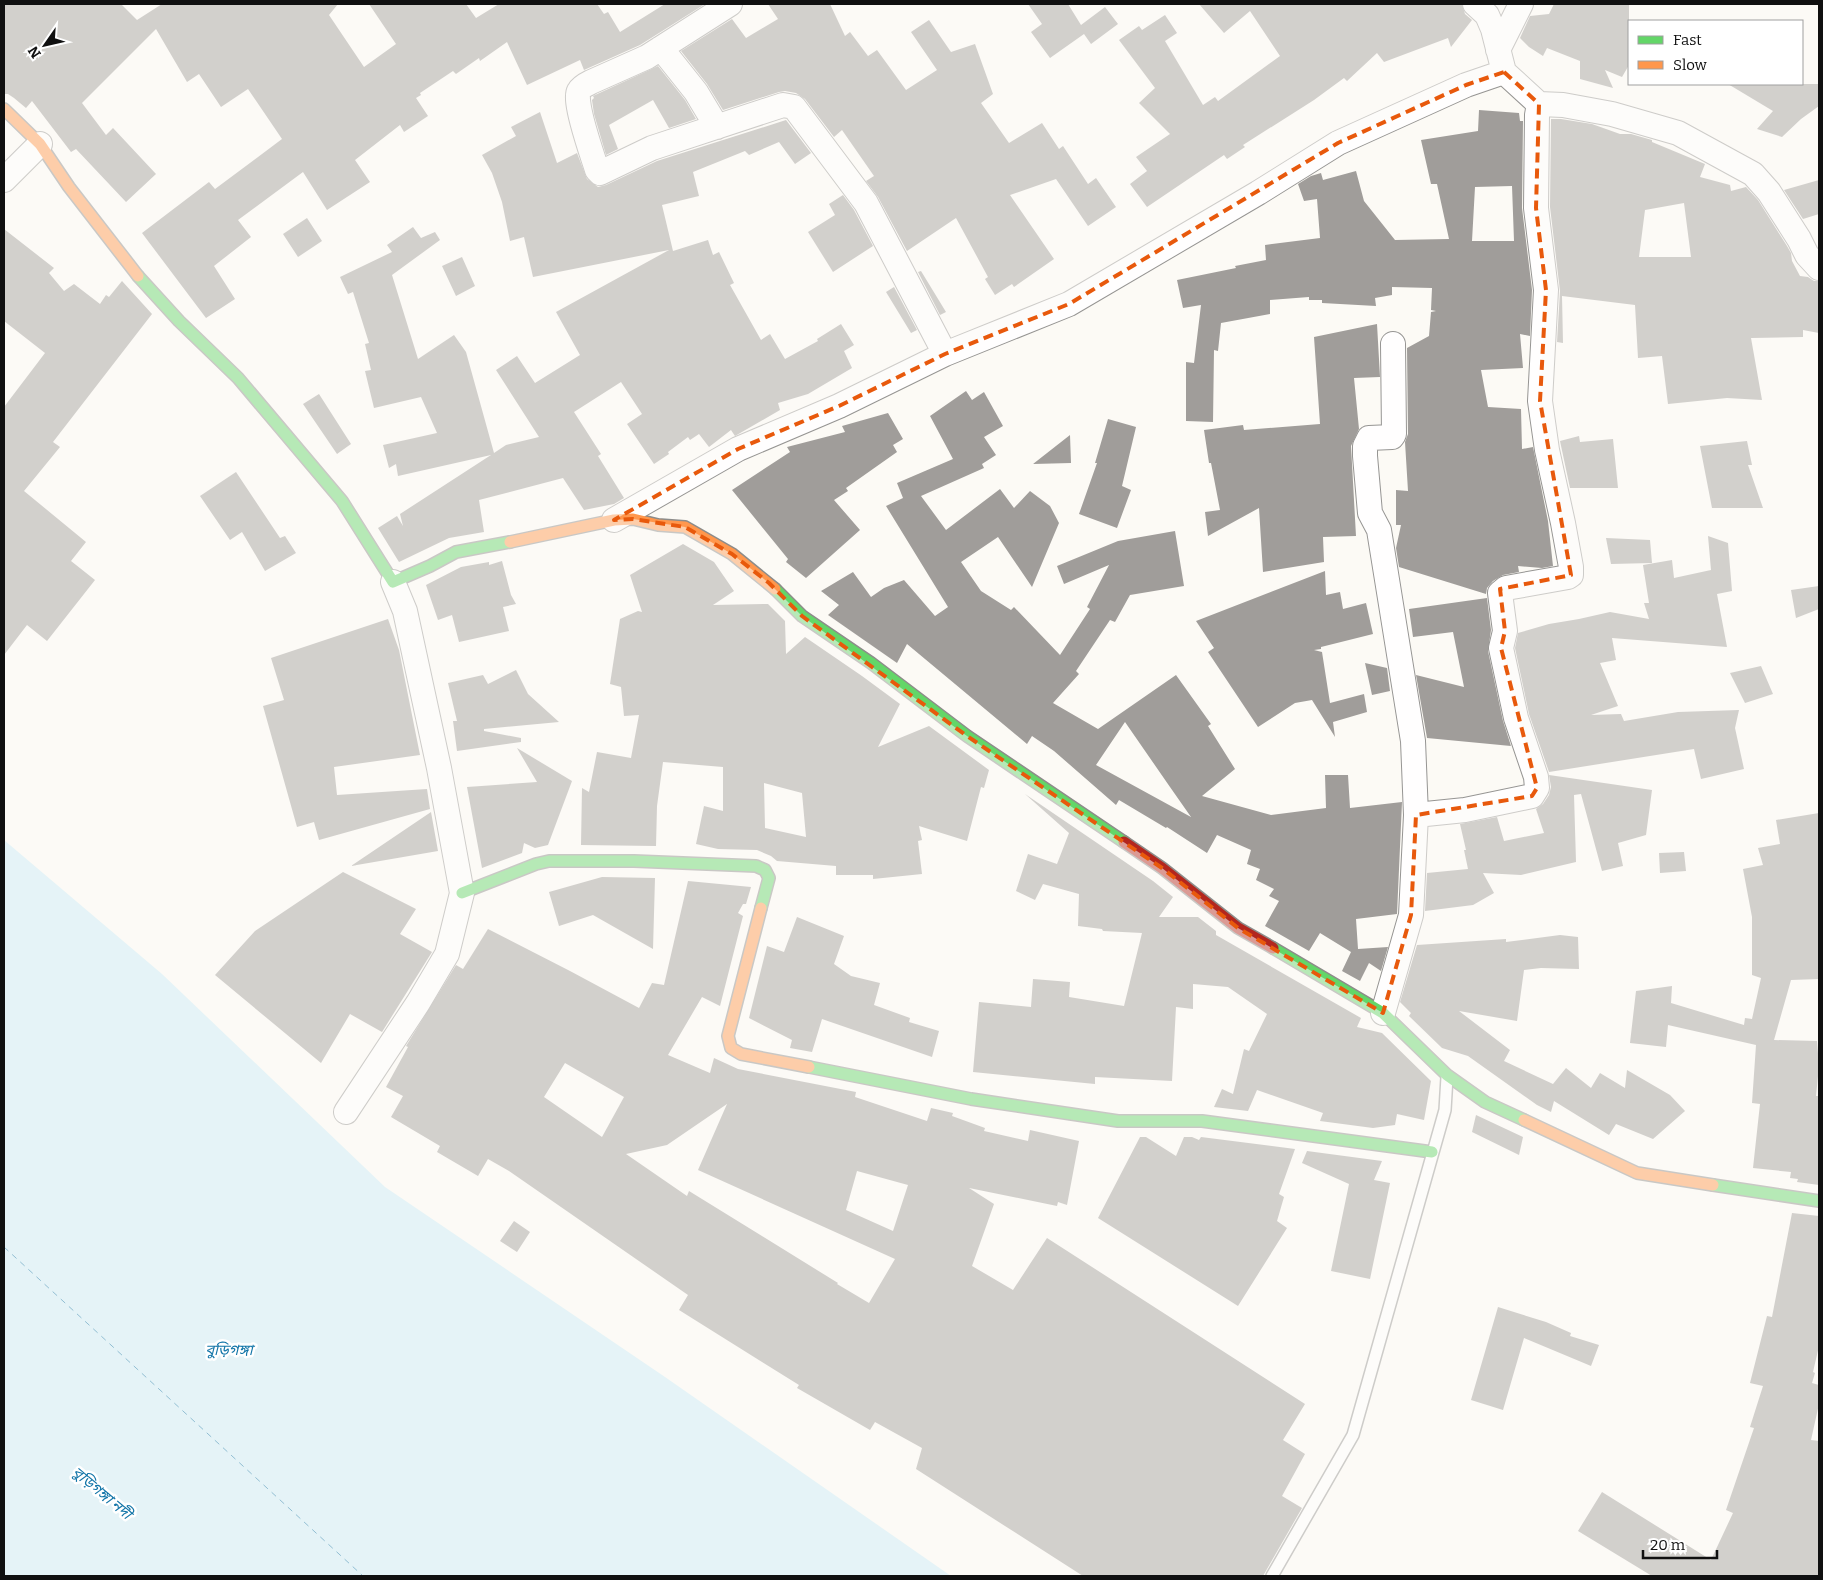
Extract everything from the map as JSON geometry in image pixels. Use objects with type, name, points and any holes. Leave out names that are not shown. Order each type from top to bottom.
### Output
[{"type":"street","points":[[730,4],[647,57],[583,87],[578,92],[577,100],[580,112],[599,173],[652,148],[783,106],[794,107],[866,203],[945,354]]},
{"type":"street","points":[[1416,815],[1465,810],[1532,796],[1537,788],[1536,777],[1516,718],[1501,648],[1505,631],[1500,592],[1506,588],[1568,577],[1571,575],[1572,567],[1547,450],[1540,401],[1546,290],[1536,208],[1538,104],[1501,61],[1493,29],[1487,16],[1475,4]]},
{"type":"street","points":[[614,520],[738,449],[839,406],[945,354],[1069,304],[1338,144],[1466,85],[1501,61],[1520,4]]},
{"type":"street","points":[[661,48],[696,92],[717,127]]},
{"type":"street","points":[[1538,104],[1563,105],[1612,114],[1678,133],[1753,174],[1769,192],[1807,255],[1819,268]]},
{"type":"street","points":[[4,109],[40,144],[69,188],[138,276],[179,321],[238,378],[342,501],[393,582],[405,611],[439,768],[462,893],[447,954],[418,1003],[346,1112]]},
{"type":"street","points":[[4,180],[40,144]]},
{"type":"street","points":[[1383,1013],[1411,915],[1416,815],[1413,741],[1379,530],[1370,513],[1365,456],[1365,446],[1369,438],[1386,438],[1392,437],[1394,434],[1393,344]]},
{"type":"street","points":[[393,582],[456,552],[614,520],[633,518],[658,525],[685,526],[732,554],[769,583],[802,616],[871,663],[966,736],[1162,868],[1238,928],[1383,1013],[1447,1075],[1485,1102],[1637,1173],[1819,1201]]},
{"type":"street","points":[[462,893],[536,864],[549,861],[634,861],[756,866],[765,870],[769,878],[728,1036],[731,1048],[741,1054],[971,1099],[1118,1121],[1202,1121],[1432,1152]]},
{"type":"lane","points":[[1272,1576],[1352,1434],[1445,1110],[1447,1075]]},
{"type":"highlighted area","points":[[1504,72],[1539,104],[1536,208],[1546,290],[1540,401],[1571,575],[1500,589],[1505,631],[1501,648],[1537,788],[1532,796],[1416,815],[1411,915],[1383,1013],[1238,928],[1162,868],[967,736],[802,616],[769,583],[732,554],[685,527],[633,519],[614,520],[738,449],[839,406],[945,354],[1069,304],[1338,143],[1466,85]]},
{"type":"water","name":"বুড়িগঙ্গা","points":[[4,840],[162,974],[385,1187],[665,1377],[951,1576],[4,1576]]},
{"type":"building","points":[[4,4],[121,4],[137,20],[162,4],[338,4],[329,15],[364,67],[396,44],[369,4],[466,4],[476,18],[499,4],[597,4],[604,14],[608,12],[620,32],[665,4],[705,4],[640,45],[584,70],[580,60],[527,85],[507,42],[480,61],[479,58],[456,74],[453,71],[420,93],[421,95],[416,98],[428,116],[404,132],[400,125],[355,160],[370,182],[327,210],[303,172],[238,220],[251,237],[214,266],[235,299],[206,318],[142,233],[209,182],[215,189],[282,139],[248,89],[221,107],[199,74],[187,82],[156,29],[82,103],[106,135],[113,128],[156,174],[126,202],[76,149],[71,152],[32,101],[26,108],[8,94],[4,94]]},
{"type":"building","points":[[768,4],[830,4],[845,36],[850,32],[868,56],[877,50],[906,90],[937,70],[911,32],[929,20],[951,52],[975,44],[993,94],[981,103],[1009,143],[1042,123],[1059,149],[1063,146],[1088,184],[1096,178],[1116,207],[1088,226],[1056,179],[1010,195],[1054,259],[1014,287],[1012,284],[995,295],[985,279],[988,277],[956,218],[907,251],[878,197],[866,181],[874,176],[842,130],[834,137],[805,99],[796,93],[785,91],[723,110],[707,84],[681,51],[732,19],[746,38],[778,19]]},
{"type":"building","points":[[1028,4],[1068,4],[1081,25],[1105,7],[1118,24],[1091,44],[1084,34],[1050,58],[1031,32],[1042,24]]},
{"type":"building","points":[[1199,4],[1462,4],[1465,14],[1472,20],[1451,47],[1448,38],[1384,62],[1377,53],[1347,81],[1344,78],[1314,100],[1243,145],[1245,147],[1227,159],[1224,155],[1147,207],[1130,184],[1147,171],[1136,157],[1170,134],[1139,103],[1155,88],[1119,40],[1139,26],[1142,30],[1165,15],[1177,33],[1165,41],[1203,105],[1215,97],[1218,101],[1280,56],[1250,11],[1224,33]]},
{"type":"building","points":[[1554,4],[1629,4],[1628,67],[1622,77],[1605,70],[1613,88],[1580,79],[1580,61],[1547,48],[1543,56],[1529,47],[1520,38],[1530,16],[1549,14]]},
{"type":"building","points":[[658,66],[685,100],[696,119],[669,128],[653,100],[609,125],[618,149],[606,155],[594,114],[593,96]]},
{"type":"building","points":[[1819,84],[1819,106],[1801,119],[1782,137],[1757,129],[1773,111],[1730,85]]},
{"type":"building","points":[[1479,110],[1519,113],[1520,121],[1523,121],[1522,208],[1532,290],[1530,336],[1520,334],[1523,368],[1481,370],[1488,407],[1521,409],[1522,449],[1533,447],[1548,521],[1553,566],[1542,568],[1518,566],[1519,572],[1503,575],[1493,581],[1487,588],[1486,594],[1399,567],[1396,548],[1401,525],[1396,525],[1396,490],[1408,491],[1405,442],[1408,434],[1407,348],[1429,336],[1431,312],[1436,311],[1431,310],[1432,288],[1392,287],[1392,295],[1375,298],[1376,306],[1322,303],[1322,300],[1309,300],[1309,297],[1270,300],[1270,314],[1221,323],[1218,351],[1214,350],[1213,422],[1186,421],[1186,362],[1194,363],[1201,305],[1183,308],[1177,280],[1266,260],[1265,245],[1320,238],[1317,199],[1304,201],[1298,184],[1311,176],[1321,173],[1323,180],[1356,171],[1364,201],[1395,240],[1449,239],[1437,184],[1431,184],[1421,140],[1478,131]],"holes":[[[1512,186],[1514,241],[1472,241],[1475,187]]]},
{"type":"building","points":[[540,112],[557,163],[577,153],[587,179],[598,187],[657,161],[786,120],[811,153],[795,164],[779,142],[749,155],[745,151],[693,172],[699,196],[662,205],[673,251],[708,240],[713,255],[719,252],[734,283],[730,285],[761,340],[770,334],[785,359],[818,341],[817,339],[841,324],[854,345],[844,351],[852,368],[808,394],[778,403],[780,410],[735,436],[731,430],[709,447],[699,434],[690,440],[688,437],[654,464],[627,424],[642,414],[621,382],[574,412],[601,454],[598,456],[624,498],[614,504],[584,510],[563,478],[479,500],[484,532],[449,538],[399,562],[378,528],[397,516],[403,526],[400,514],[491,455],[398,476],[396,464],[389,468],[383,445],[437,433],[421,397],[374,408],[365,371],[371,370],[365,344],[369,343],[353,292],[348,294],[340,277],[392,252],[387,245],[413,227],[421,238],[435,232],[440,240],[392,275],[418,359],[454,335],[466,352],[494,453],[506,445],[539,437],[496,370],[517,356],[535,383],[580,355],[556,312],[669,250],[533,277],[524,237],[510,241],[502,202],[492,173],[482,155],[516,136],[511,127]]},
{"type":"building","points":[[1551,119],[1592,124],[1620,134],[1631,134],[1652,140],[1652,142],[1705,164],[1700,177],[1730,185],[1731,191],[1746,187],[1758,200],[1787,246],[1800,276],[1819,281],[1819,333],[1803,330],[1803,337],[1751,338],[1762,400],[1727,398],[1668,404],[1662,356],[1638,358],[1635,305],[1562,296],[1563,343],[1557,342],[1560,291],[1550,207]],"holes":[[[1684,203],[1691,257],[1639,257],[1645,210]]]},
{"type":"building","points":[[1819,180],[1819,214],[1803,219],[1784,190]]},
{"type":"building","points":[[843,195],[854,210],[873,246],[833,272],[808,232],[835,215],[829,204]]},
{"type":"building","points":[[307,218],[322,241],[298,257],[283,234]]},
{"type":"building","points":[[4,229],[54,268],[49,273],[64,291],[74,284],[100,304],[106,295],[109,297],[122,281],[152,314],[53,442],[60,447],[24,491],[86,542],[71,561],[95,580],[47,641],[27,625],[4,655],[4,407],[45,353],[4,321]]},
{"type":"building","points":[[462,257],[475,286],[456,296],[442,266]]},
{"type":"building","points":[[921,271],[946,312],[940,315],[918,272]]},
{"type":"building","points":[[894,287],[917,330],[911,333],[886,292]]},
{"type":"building","points":[[1377,324],[1380,377],[1354,378],[1359,429],[1351,446],[1356,536],[1323,537],[1324,562],[1263,572],[1259,508],[1208,536],[1205,512],[1220,510],[1211,463],[1209,463],[1204,430],[1243,425],[1244,430],[1320,424],[1314,337]]},
{"type":"building","points":[[966,391],[972,400],[984,392],[1003,426],[984,437],[996,455],[982,464],[984,468],[921,496],[946,530],[1000,489],[1014,508],[1030,491],[1050,506],[1059,523],[1032,587],[998,537],[961,562],[981,591],[1011,610],[1014,607],[1060,655],[1090,609],[1087,607],[1109,565],[1064,584],[1057,566],[1118,541],[1175,531],[1184,586],[1130,595],[1115,622],[1110,620],[1076,671],[1079,674],[1053,703],[1098,729],[1176,675],[1211,724],[1208,726],[1235,769],[1202,796],[1271,815],[1326,808],[1325,775],[1348,775],[1350,808],[1402,802],[1397,914],[1356,919],[1358,949],[1388,947],[1381,971],[1369,963],[1360,981],[1342,971],[1351,952],[1320,933],[1309,951],[1265,926],[1279,901],[1269,896],[1274,889],[1256,880],[1260,869],[1247,864],[1251,850],[1217,835],[1207,853],[1167,827],[1119,800],[1116,805],[1054,751],[1032,736],[1027,744],[907,644],[897,663],[828,615],[839,605],[821,591],[853,572],[871,597],[884,588],[904,580],[935,616],[948,607],[886,506],[903,498],[897,483],[953,459],[930,416]],"holes":[[[1125,722],[1191,817],[1096,765]]]},
{"type":"building","points":[[319,394],[351,444],[337,454],[303,404]]},
{"type":"building","points":[[888,413],[903,439],[893,445],[897,452],[846,488],[848,491],[834,500],[860,530],[806,578],[786,562],[788,559],[732,490],[790,452],[787,447],[845,432],[842,426]]},
{"type":"building","points":[[1108,419],[1136,427],[1122,486],[1131,490],[1117,528],[1079,514],[1097,463],[1095,463]]},
{"type":"building","points":[[1070,435],[1071,463],[1033,464]]},
{"type":"building","points":[[1579,436],[1580,442],[1613,439],[1618,488],[1570,488],[1560,441]]},
{"type":"building","points":[[1747,441],[1752,465],[1748,465],[1763,508],[1712,508],[1700,446]]},
{"type":"building","points":[[236,472],[280,538],[285,536],[296,553],[265,571],[242,532],[230,540],[200,496]]},
{"type":"building","points":[[1708,536],[1728,543],[1732,591],[1717,594],[1727,647],[1612,638],[1616,660],[1600,663],[1618,706],[1591,715],[1621,714],[1624,721],[1678,712],[1739,710],[1735,728],[1744,769],[1701,779],[1694,749],[1549,772],[1529,714],[1515,648],[1518,633],[1549,624],[1610,612],[1649,619],[1644,603],[1649,603],[1643,565],[1672,560],[1674,578],[1711,570]]},
{"type":"building","points":[[1606,538],[1650,540],[1652,563],[1611,564]]},
{"type":"building","points":[[683,544],[714,562],[734,591],[713,605],[768,604],[785,621],[786,654],[805,637],[900,704],[878,747],[929,726],[989,770],[984,788],[981,787],[967,841],[919,826],[922,840],[918,841],[922,874],[873,879],[873,875],[836,875],[836,866],[777,861],[757,850],[718,849],[696,844],[704,806],[723,811],[723,767],[663,762],[657,806],[656,846],[581,845],[582,788],[589,792],[597,752],[631,758],[639,715],[624,716],[621,687],[610,684],[620,619],[638,611],[642,612],[630,575]],"holes":[[[764,783],[802,793],[806,837],[765,828]]]},
{"type":"building","points":[[502,561],[511,595],[516,604],[503,607],[509,631],[459,642],[452,615],[438,620],[426,585],[461,567],[489,562],[489,565]]},
{"type":"building","points":[[1325,571],[1326,595],[1340,592],[1343,609],[1366,603],[1373,634],[1314,650],[1322,652],[1330,703],[1364,694],[1367,712],[1333,722],[1335,737],[1312,700],[1295,703],[1258,727],[1208,652],[1214,648],[1196,621]]},
{"type":"building","points":[[1819,586],[1819,609],[1796,618],[1791,590]]},
{"type":"building","points":[[1487,598],[1491,630],[1488,651],[1503,721],[1511,746],[1427,738],[1416,675],[1464,687],[1453,632],[1413,637],[1409,609]]},
{"type":"building","points":[[388,619],[399,650],[420,755],[334,767],[337,795],[427,789],[430,809],[319,840],[314,822],[297,827],[263,706],[284,700],[271,658]]},
{"type":"building","points":[[1365,663],[1387,668],[1390,691],[1372,695]]},
{"type":"building","points":[[1761,666],[1773,694],[1745,703],[1730,673]]},
{"type":"building","points":[[516,670],[528,694],[559,722],[484,729],[484,731],[521,738],[521,742],[457,751],[453,721],[457,721],[448,683],[483,675],[488,684]]},
{"type":"building","points":[[517,748],[572,781],[548,845],[535,848],[524,843],[522,853],[482,868],[467,787],[537,782]]},
{"type":"building","points":[[1549,775],[1652,790],[1646,835],[1618,843],[1623,866],[1602,871],[1581,794],[1574,795],[1576,862],[1521,875],[1483,873],[1494,893],[1473,905],[1425,911],[1427,873],[1468,869],[1460,824],[1497,817],[1504,841],[1544,833],[1536,809],[1543,804],[1549,795],[1551,787]]},
{"type":"building","points":[[1025,794],[1153,881],[1173,897],[1159,917],[1198,917],[1216,931],[1216,935],[1361,1018],[1357,1027],[1382,1033],[1431,1081],[1424,1120],[1397,1114],[1395,1125],[1373,1128],[1320,1121],[1323,1113],[1257,1090],[1248,1111],[1214,1107],[1222,1089],[1233,1094],[1244,1049],[1249,1051],[1267,1014],[1228,987],[1193,984],[1193,1009],[1176,1007],[1172,1081],[1095,1077],[1095,1084],[973,1072],[979,1002],[1031,1007],[1033,979],[1070,982],[1069,997],[1124,1006],[1142,933],[1103,931],[1102,929],[1078,926],[1079,894],[1043,884],[1035,900],[1016,891],[1028,854],[1057,864],[1069,833]]},
{"type":"building","points":[[431,812],[438,851],[351,866]]},
{"type":"building","points":[[1819,813],[1819,979],[1791,980],[1774,1040],[1817,1041],[1819,1066],[1816,1096],[1819,1096],[1819,1185],[1797,1182],[1798,1179],[1790,1178],[1791,1172],[1753,1168],[1760,1104],[1752,1103],[1756,1045],[1668,1025],[1666,1047],[1630,1043],[1636,991],[1672,986],[1671,1003],[1744,1025],[1745,1018],[1752,1019],[1761,978],[1752,975],[1752,917],[1743,869],[1763,865],[1758,848],[1780,844],[1776,820]]},
{"type":"building","points":[[1684,852],[1686,871],[1660,873],[1659,853]]},
{"type":"building","points":[[343,872],[416,909],[400,934],[432,952],[382,1032],[350,1014],[321,1063],[215,975],[255,931]]},
{"type":"building","points":[[602,877],[655,878],[653,949],[593,915],[559,926],[549,892]]},
{"type":"building","points":[[688,881],[751,887],[746,904],[743,904],[738,913],[743,916],[720,1006],[702,997],[668,1055],[710,1073],[714,1058],[738,1069],[856,1092],[855,1097],[927,1121],[931,1108],[953,1113],[952,1116],[985,1128],[984,1131],[1028,1141],[1030,1130],[1079,1141],[1067,1205],[1058,1202],[1057,1206],[969,1188],[994,1204],[972,1266],[1013,1290],[1047,1238],[1305,1404],[1283,1440],[1305,1454],[1282,1496],[1302,1508],[1263,1576],[1083,1576],[916,1469],[922,1448],[875,1422],[870,1430],[797,1388],[799,1385],[679,1310],[688,1295],[509,1171],[488,1159],[478,1176],[437,1152],[440,1146],[391,1117],[403,1096],[386,1087],[408,1047],[406,1046],[456,965],[463,969],[488,929],[639,1008],[652,983],[664,985]],"holes":[[[565,1063],[624,1097],[602,1137],[544,1097]],[[727,1104],[698,1170],[895,1259],[869,1303],[689,1191],[687,1196],[626,1154],[667,1145]],[[857,1171],[908,1185],[893,1231],[846,1210]]]},
{"type":"building","points":[[797,917],[844,936],[834,964],[851,976],[880,983],[874,1005],[910,1018],[909,1022],[939,1031],[932,1057],[822,1019],[812,1052],[790,1048],[792,1040],[749,1018],[767,946],[784,952]]},
{"type":"building","points":[[1560,935],[1578,937],[1579,969],[1541,968],[1524,970],[1517,1021],[1459,1011],[1510,1050],[1504,1061],[1553,1084],[1566,1068],[1591,1088],[1600,1073],[1625,1088],[1627,1070],[1670,1095],[1685,1111],[1653,1139],[1616,1124],[1609,1135],[1554,1101],[1551,1112],[1537,1105],[1468,1056],[1442,1048],[1409,1016],[1411,1013],[1400,1002],[1417,945],[1506,939],[1506,942]]},
{"type":"building","points":[[1476,1115],[1523,1137],[1519,1155],[1472,1132]]},
{"type":"building","points":[[1140,1137],[1146,1137],[1176,1156],[1184,1137],[1192,1137],[1199,1140],[1201,1137],[1295,1149],[1279,1194],[1284,1197],[1277,1221],[1287,1228],[1238,1306],[1098,1218]]},
{"type":"building","points":[[1307,1151],[1382,1161],[1374,1180],[1390,1183],[1370,1279],[1331,1271],[1349,1184],[1302,1163]]},
{"type":"building","points":[[1792,1213],[1819,1216],[1819,1346],[1812,1383],[1819,1385],[1819,1404],[1811,1440],[1819,1441],[1819,1576],[1652,1576],[1578,1531],[1602,1492],[1711,1560],[1733,1513],[1726,1510],[1754,1428],[1750,1427],[1763,1386],[1750,1383],[1767,1316],[1772,1317]]},
{"type":"building","points":[[514,1221],[530,1232],[517,1252],[500,1241]]},
{"type":"building","points":[[1498,1307],[1546,1322],[1571,1333],[1570,1336],[1599,1345],[1591,1366],[1524,1338],[1503,1410],[1471,1400]]},
{"type":"ferry route","points":[[4,1247],[363,1576]]},
{"type":"traffic: fast","points":[[138,276],[179,321],[238,378],[342,501],[393,582],[456,552],[510,542]]},
{"type":"traffic: fast","points":[[775,589],[802,616],[871,663],[967,736],[1124,842]]},
{"type":"traffic: fast","points":[[462,893],[536,864],[549,861],[634,861],[756,866],[765,870],[769,878],[761,908]]},
{"type":"traffic: fast","points":[[1273,948],[1383,1013],[1447,1075],[1485,1102],[1524,1120]]},
{"type":"traffic: fast","points":[[809,1067],[971,1099],[1118,1121],[1202,1121],[1432,1152]]},
{"type":"traffic: fast","points":[[1713,1185],[1819,1201]]},
{"type":"traffic: slow","points":[[4,109],[40,144],[69,187],[138,276]]},
{"type":"traffic: slow","points":[[510,542],[614,520],[633,519],[658,525],[685,527],[732,554],[775,589]]},
{"type":"traffic: slow","points":[[761,908],[728,1036],[731,1048],[741,1054],[809,1067]]},
{"type":"traffic: slow","points":[[1524,1120],[1637,1173],[1713,1185]]},
{"type":"traffic: jam","points":[[1124,842],[1162,868],[1238,928],[1273,948]]},
{"type":"water label","name":"বুড়িগঙ্গা নদী","points":[[102,1493]]}]
